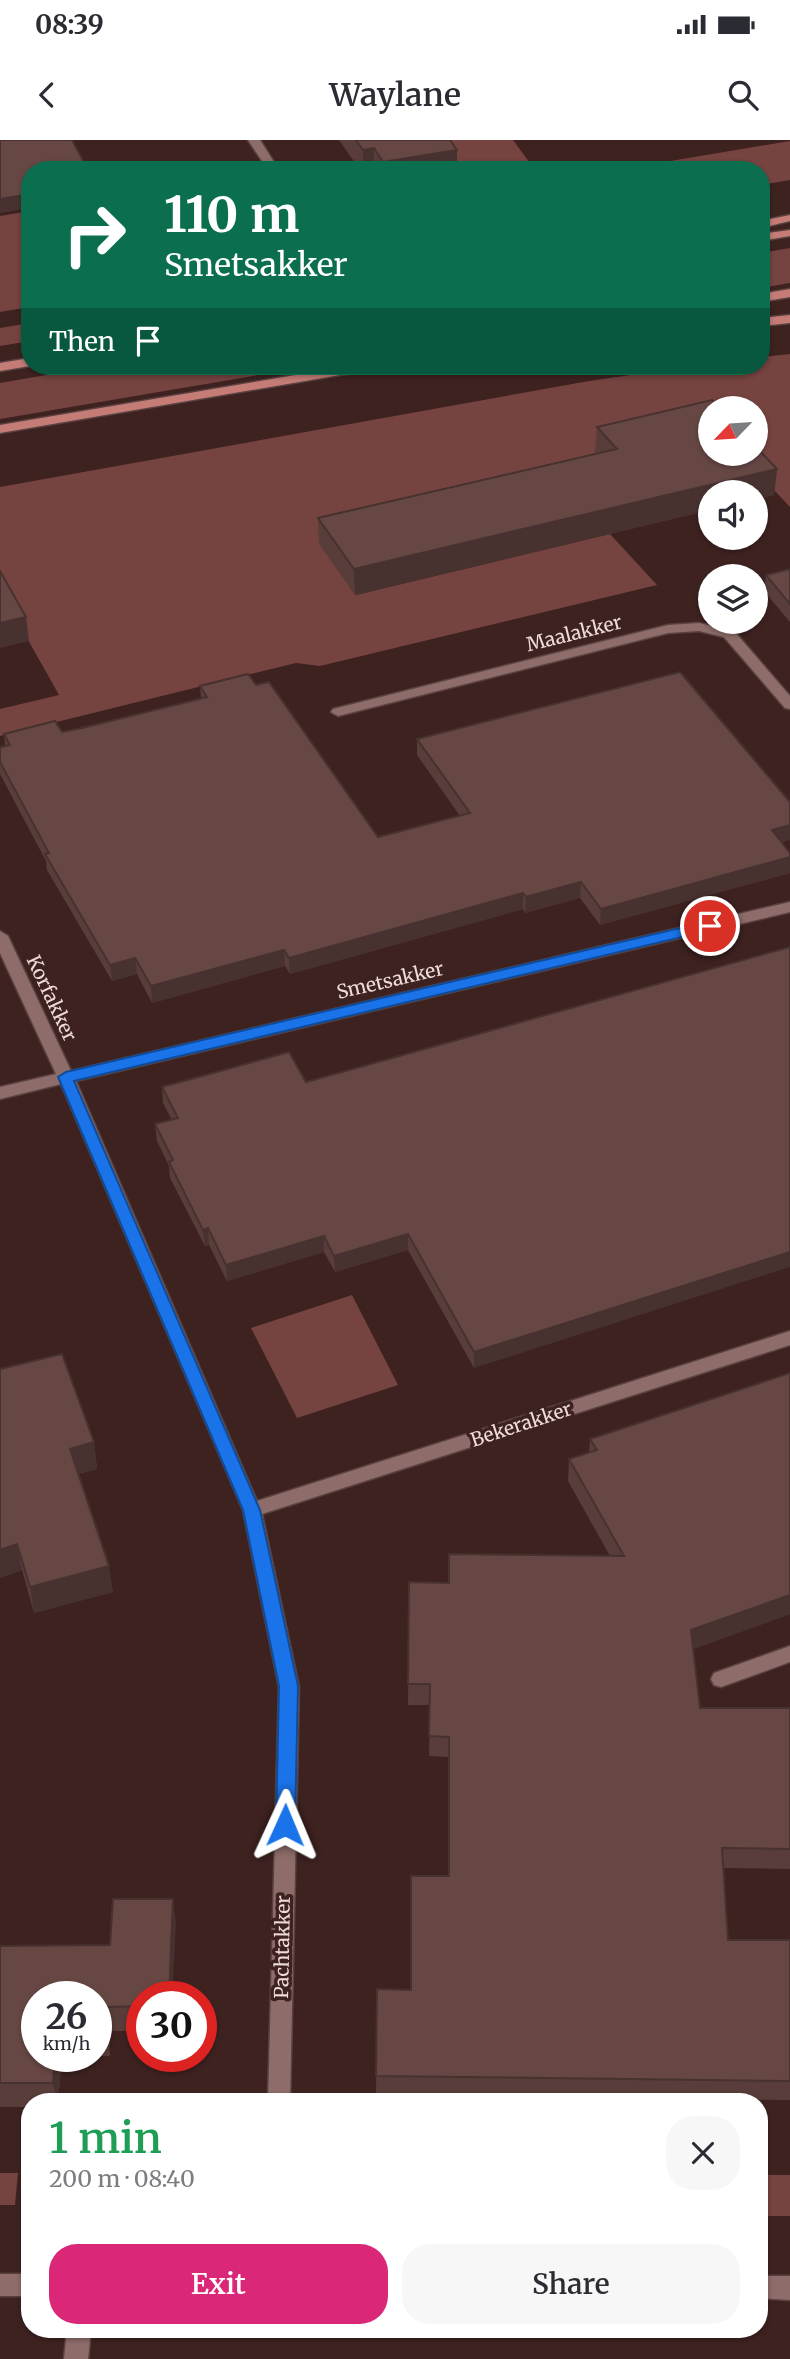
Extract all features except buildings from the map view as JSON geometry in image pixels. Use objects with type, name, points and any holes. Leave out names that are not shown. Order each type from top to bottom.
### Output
[{"type":"main road","points":[[770,223],[790,218]]},
{"type":"main road","points":[[770,236],[790,233]]},
{"type":"main road","points":[[770,296],[790,293]]},
{"type":"main road","points":[[770,321],[790,319]]},
{"type":"main road","points":[[0,367],[21,364]]},
{"type":"main road","points":[[0,429],[316,375]]},
{"type":"street","points":[[254,140],[268,161]]},
{"type":"street","name":"Maalakker","points":[[338,712],[668,629],[699,627],[729,634],[790,705]]},
{"type":"street","name":"Smetsakker","points":[[0,1093],[790,907]]},
{"type":"street","name":"Korfakker","points":[[0,936],[66,1077]]},
{"type":"street","name":"Pachtakker","points":[[66,1077],[252,1510],[289,1686],[279,2093]]},
{"type":"street","name":"Bekerakker","points":[[252,1510],[790,1338]]},
{"type":"street","points":[[721,1679],[790,1654]]},
{"type":"street","points":[[0,2285],[21,2285]]},
{"type":"street","points":[[768,2287],[790,2288]]},
{"type":"street","points":[[76,2359],[78,2338]]},
{"type":"shaded area","points":[[434,140],[513,140],[528,161],[449,161]]},
{"type":"shaded area","points":[[790,141],[790,180],[770,183],[770,161],[671,161]]},
{"type":"shaded area","points":[[21,212],[21,308],[0,312],[0,216]]},
{"type":"shaded area","points":[[790,248],[790,283],[770,286],[770,251]]},
{"type":"shaded area","points":[[21,324],[21,342],[0,346],[0,328]]},
{"type":"shaded area","points":[[790,354],[790,507],[774,490],[768,491],[768,480],[739,480],[720,466],[768,466],[768,396],[698,396],[698,450],[682,439],[356,595],[610,534],[657,585],[320,666],[296,663],[0,736],[0,709],[59,695],[0,590],[0,487],[589,381],[631,375],[770,375],[770,356]]},
{"type":"shaded area","points":[[46,375],[259,375],[0,419],[0,383]]},
{"type":"shaded area","points":[[352,1295],[398,1385],[297,1418],[251,1328]]},
{"type":"shaded area","points":[[0,2173],[18,2173],[15,2205],[0,2205]]},
{"type":"shaded area","points":[[768,2175],[790,2175],[790,2216],[768,2216]]},
{"type":"route","points":[[285,1825],[289,1686],[252,1510],[66,1077],[710,926]]}]
